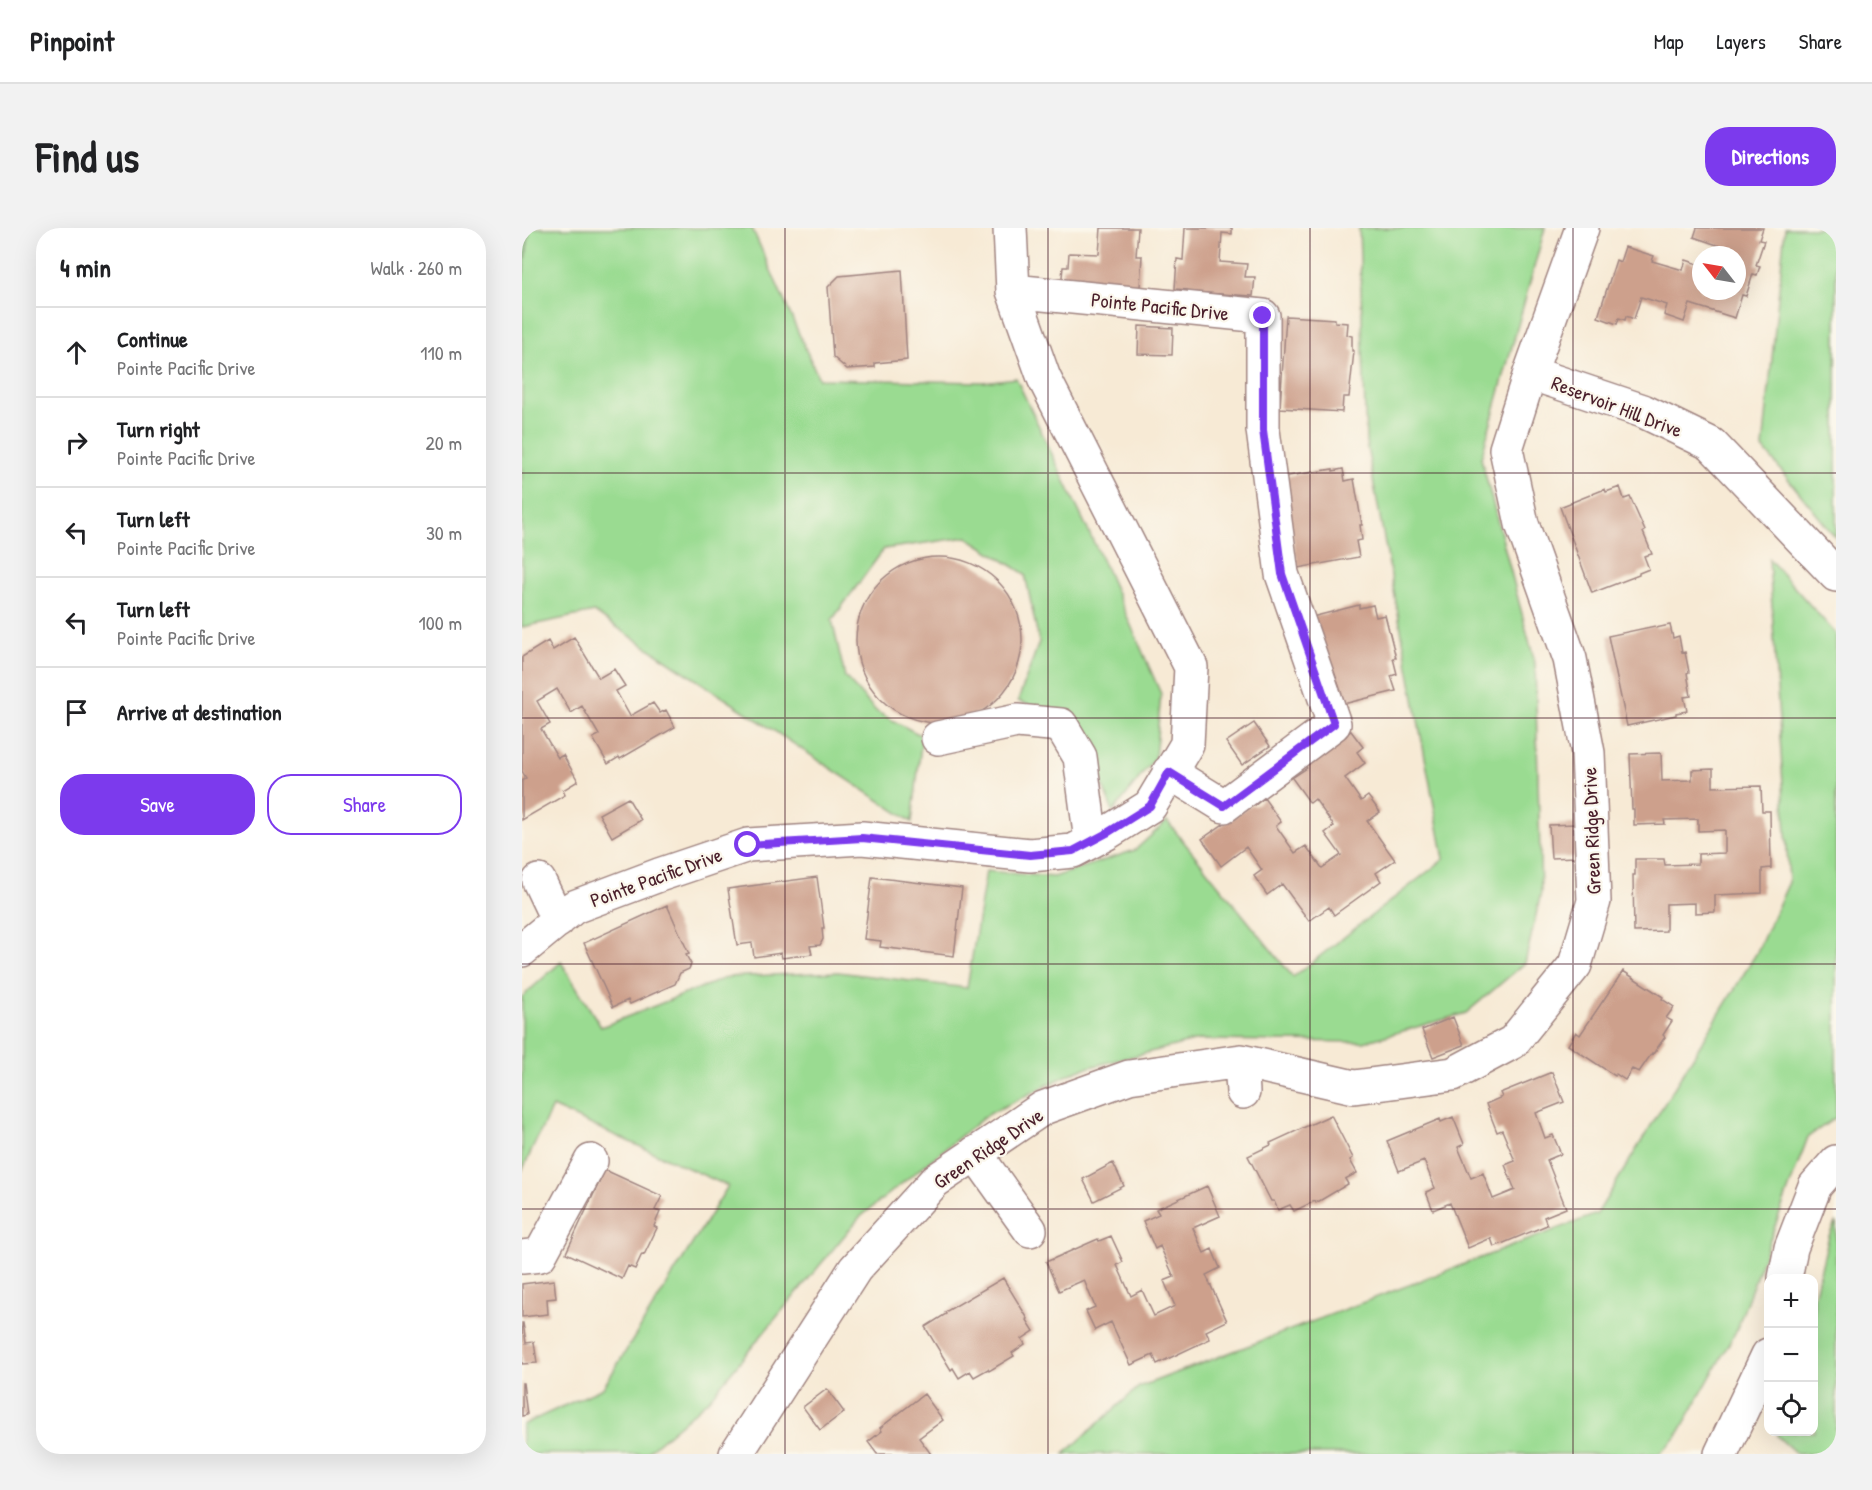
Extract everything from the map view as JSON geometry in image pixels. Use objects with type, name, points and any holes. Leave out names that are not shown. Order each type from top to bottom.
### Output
[{"type":"street","name":"Pointe Pacific Drive","points":[[522,950],[574,907],[658,875],[748,845],[862,838],[1030,855],[1073,851],[1150,806],[1187,744],[1191,667],[1044,378],[1013,291],[1010,228]]},
{"type":"street","name":"Reservoir Hill Drive","points":[[1582,228],[1530,373],[1643,411],[1711,444],[1836,574]]},
{"type":"street","name":"Pointe Pacific Drive","points":[[1013,291],[1263,316],[1263,430],[1282,574],[1334,724],[1224,806],[1169,772]]},
{"type":"street","name":"Green Ridge Drive","points":[[738,1454],[855,1269],[935,1180],[1042,1108],[1129,1077],[1242,1077],[1354,1087],[1453,1074],[1513,1042],[1575,965],[1594,901],[1588,753],[1570,659],[1522,524],[1506,449],[1530,373]]},
{"type":"street","points":[[938,738],[1017,721],[1061,725],[1080,757],[1091,841]]},
{"type":"street","points":[[539,882],[558,921]]},
{"type":"street","points":[[975,1154],[1030,1230]]},
{"type":"street","points":[[522,1257],[540,1255],[591,1161]]},
{"type":"street","points":[[1786,1274],[1791,1248],[1815,1186],[1836,1162]]},
{"type":"street","points":[[1721,1454],[1764,1363]]},
{"type":"green space","points":[[522,228],[530,228],[522,283]]},
{"type":"green space","points":[[530,228],[752,228],[819,379],[983,382],[1016,378],[1104,564],[1161,694],[1155,758],[1113,812],[1078,722],[1018,701],[1039,642],[1025,574],[967,537],[884,549],[832,620],[845,677],[877,712],[922,736],[912,822],[594,612],[522,627],[522,283]]},
{"type":"green space","points":[[1359,228],[1545,228],[1481,458],[1535,663],[1541,893],[1525,963],[1466,1013],[1364,1042],[1198,1040],[1078,1070],[987,1115],[859,1218],[708,1400],[645,1454],[522,1454],[522,1425],[603,1388],[728,1186],[552,1107],[522,1171],[522,997],[561,962],[601,1027],[728,977],[838,972],[967,988],[986,871],[1054,877],[1135,850],[1167,821],[1293,977],[1444,859],[1366,442]]},
{"type":"green space","points":[[1785,228],[1836,228],[1836,538],[1763,448]]},
{"type":"green space","points":[[1769,559],[1836,634],[1836,1117],[1808,1137],[1736,1331],[1676,1438],[1659,1454],[1064,1454],[1139,1387],[1597,1214],[1756,954],[1789,882]]},
{"type":"green space","points":[[1836,1221],[1836,1454],[1797,1454],[1777,1436],[1818,1436],[1818,1281],[1829,1236]]},
{"type":"building","points":[[1101,228],[1138,228],[1136,256],[1142,256],[1140,287],[1061,287],[1063,267],[1068,267],[1069,253],[1099,254]]},
{"type":"building","points":[[1185,228],[1232,228],[1232,234],[1222,233],[1220,262],[1247,264],[1245,277],[1255,277],[1253,296],[1188,292],[1188,290],[1175,289],[1177,259],[1183,260]]},
{"type":"building","points":[[1697,228],[1763,228],[1759,240],[1764,241],[1756,265],[1760,266],[1757,275],[1753,274],[1746,296],[1746,246],[1720,246],[1694,237]]},
{"type":"building","points":[[1625,247],[1654,256],[1652,261],[1683,270],[1686,260],[1692,262],[1692,300],[1740,300],[1735,318],[1690,304],[1684,322],[1664,315],[1667,305],[1641,297],[1634,319],[1626,316],[1625,320],[1619,318],[1617,324],[1598,317],[1616,260],[1620,262]]},
{"type":"building","points":[[902,270],[907,360],[875,363],[875,367],[847,369],[833,357],[828,287],[839,276]]},
{"type":"building","points":[[1286,316],[1335,319],[1335,322],[1348,323],[1347,335],[1352,336],[1352,351],[1354,351],[1349,397],[1343,397],[1342,412],[1280,408]]},
{"type":"building","points":[[1139,326],[1173,328],[1172,355],[1138,354]]},
{"type":"building","points":[[1333,469],[1333,471],[1343,469],[1345,481],[1354,479],[1362,525],[1360,525],[1362,540],[1356,541],[1359,557],[1298,568],[1282,477]]},
{"type":"building","points":[[1620,487],[1624,499],[1630,497],[1645,531],[1643,532],[1652,554],[1644,556],[1649,569],[1592,593],[1560,507],[1605,489],[1606,492]]},
{"type":"building","points":[[939,557],[955,558],[971,563],[998,581],[1016,608],[1021,624],[1021,656],[1016,672],[998,699],[971,717],[955,722],[939,723],[923,722],[907,717],[880,699],[862,672],[857,656],[856,640],[857,624],[862,608],[880,581],[907,563],[923,558]]},
{"type":"building","points":[[1359,605],[1359,608],[1373,605],[1376,617],[1385,615],[1396,658],[1393,658],[1397,674],[1391,676],[1396,691],[1335,706],[1312,617]]},
{"type":"building","points":[[1670,625],[1673,638],[1679,636],[1689,672],[1687,673],[1691,696],[1684,697],[1687,711],[1627,726],[1608,636]]},
{"type":"building","points":[[574,637],[599,678],[614,669],[625,686],[616,691],[630,716],[653,703],[660,713],[666,710],[675,727],[608,764],[593,738],[599,735],[582,706],[571,713],[557,689],[537,701],[550,724],[541,729],[558,758],[563,755],[578,781],[563,790],[565,795],[522,820],[522,781],[526,778],[522,771],[522,657],[548,641],[553,650]]},
{"type":"building","points":[[1254,723],[1270,746],[1242,765],[1226,742]]},
{"type":"building","points":[[1351,731],[1363,747],[1357,752],[1365,763],[1345,778],[1361,801],[1368,796],[1380,812],[1367,821],[1395,860],[1376,873],[1381,881],[1334,915],[1329,907],[1309,921],[1282,884],[1267,895],[1254,876],[1262,870],[1246,847],[1221,866],[1202,839],[1264,798],[1281,822],[1276,826],[1295,853],[1306,846],[1322,868],[1341,855],[1325,833],[1334,826],[1315,799],[1310,803],[1292,778],[1307,768],[1305,765]]},
{"type":"building","points":[[1661,753],[1662,781],[1692,780],[1692,770],[1713,769],[1713,787],[1761,786],[1762,811],[1770,811],[1771,868],[1762,869],[1762,893],[1715,895],[1715,912],[1695,913],[1695,903],[1666,904],[1666,931],[1634,932],[1635,859],[1664,859],[1665,865],[1698,864],[1698,854],[1725,853],[1725,830],[1698,831],[1698,819],[1664,820],[1665,824],[1634,825],[1630,754]]},
{"type":"building","points":[[628,798],[641,820],[612,837],[599,814]]},
{"type":"building","points":[[1575,824],[1576,857],[1551,858],[1549,825]]},
{"type":"building","points":[[817,877],[824,928],[822,928],[823,939],[820,945],[810,946],[812,954],[782,958],[781,953],[754,957],[752,943],[737,945],[728,889]]},
{"type":"building","points":[[872,877],[962,888],[954,956],[880,947],[881,941],[864,939]]},
{"type":"building","points":[[667,905],[689,954],[686,955],[691,964],[689,969],[680,973],[675,984],[630,1004],[628,1000],[613,1007],[584,943]]},
{"type":"building","points":[[1623,971],[1663,997],[1662,999],[1674,1007],[1666,1018],[1672,1021],[1663,1035],[1665,1037],[1639,1072],[1632,1069],[1625,1080],[1616,1074],[1615,1076],[1568,1045],[1576,1032],[1580,1035]]},
{"type":"building","points":[[1453,1017],[1464,1045],[1433,1057],[1422,1030]]},
{"type":"building","points":[[1552,1072],[1564,1102],[1536,1113],[1545,1138],[1553,1135],[1561,1154],[1547,1160],[1566,1208],[1544,1217],[1547,1225],[1494,1247],[1491,1238],[1468,1248],[1450,1203],[1433,1210],[1426,1192],[1435,1188],[1424,1161],[1399,1171],[1387,1141],[1440,1119],[1441,1122],[1453,1117],[1464,1144],[1458,1147],[1471,1178],[1483,1173],[1493,1199],[1515,1190],[1505,1165],[1515,1161],[1502,1130],[1497,1132],[1486,1104],[1502,1097],[1500,1093]]},
{"type":"building","points":[[1331,1115],[1353,1158],[1350,1160],[1357,1173],[1345,1179],[1348,1184],[1316,1203],[1315,1201],[1294,1211],[1290,1205],[1278,1210],[1248,1156],[1271,1145],[1270,1143]]},
{"type":"building","points":[[1113,1163],[1124,1186],[1094,1201],[1083,1179]]},
{"type":"building","points":[[605,1170],[662,1196],[655,1210],[660,1212],[654,1226],[657,1228],[644,1255],[642,1254],[635,1269],[628,1266],[622,1279],[566,1253]]},
{"type":"building","points":[[1207,1186],[1220,1216],[1193,1228],[1204,1253],[1212,1249],[1220,1268],[1206,1275],[1227,1321],[1206,1331],[1210,1339],[1157,1364],[1153,1355],[1131,1365],[1111,1322],[1095,1330],[1086,1311],[1095,1307],[1084,1280],[1059,1291],[1046,1262],[1098,1239],[1099,1241],[1111,1236],[1123,1262],[1117,1265],[1131,1296],[1142,1290],[1154,1316],[1175,1306],[1164,1281],[1174,1277],[1160,1246],[1155,1249],[1143,1221],[1159,1214],[1156,1209]]},
{"type":"building","points":[[1003,1278],[1034,1331],[1022,1339],[1025,1344],[1012,1353],[1014,1356],[974,1377],[970,1371],[959,1378],[953,1368],[951,1370],[925,1327],[946,1314],[945,1312]]},
{"type":"building","points":[[554,1280],[556,1298],[547,1299],[548,1314],[522,1317],[522,1284]]},
{"type":"building","points":[[522,1323],[526,1343],[534,1342],[537,1363],[522,1364]]},
{"type":"building","points":[[522,1383],[527,1415],[522,1416]]},
{"type":"building","points":[[827,1389],[844,1412],[820,1430],[803,1407]]},
{"type":"building","points":[[924,1394],[943,1420],[919,1438],[931,1454],[877,1454],[868,1442],[882,1431],[880,1428]]},
{"type":"route","points":[[748,845],[862,838],[1030,855],[1073,851],[1150,806],[1169,772],[1224,806],[1334,724],[1282,574],[1263,430],[1263,316]]}]
